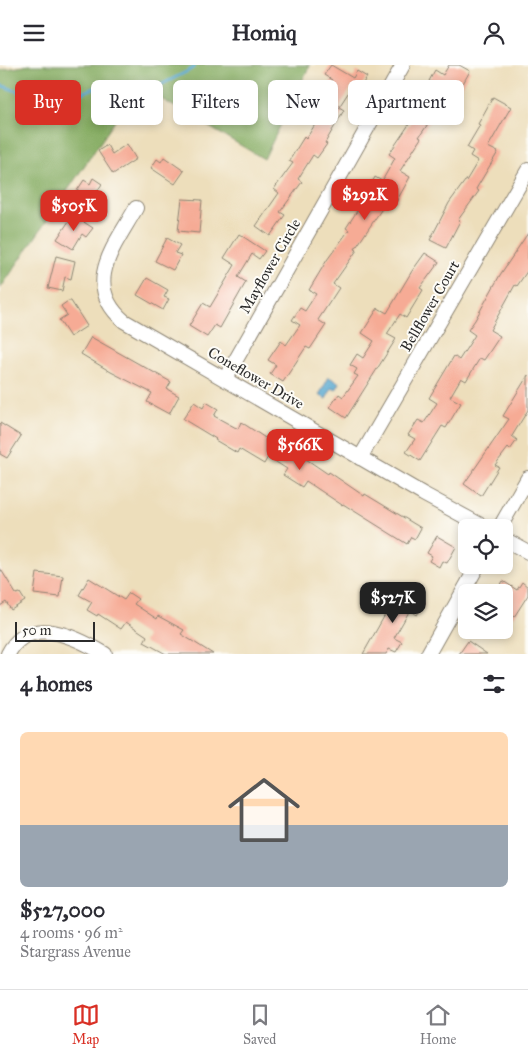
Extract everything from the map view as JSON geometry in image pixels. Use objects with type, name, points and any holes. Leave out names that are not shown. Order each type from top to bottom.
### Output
[{"type":"street","name":"Mayflower Circle","points":[[224,379],[403,65]]},
{"type":"street","name":"Bellflower Court","points":[[360,458],[528,171]]},
{"type":"street","name":"Coneflower Drive","points":[[136,208],[106,261],[103,272],[104,294],[115,314],[360,458],[470,519]]},
{"type":"street","points":[[505,519],[528,478]]},
{"type":"street","points":[[513,544],[528,552]]},
{"type":"street","points":[[428,654],[473,574]]},
{"type":"street","points":[[8,654],[18,640],[27,635],[46,631],[64,633],[105,654]]},
{"type":"green space","points":[[30,65],[310,65],[303,80],[268,80],[268,125],[281,125],[264,159],[206,125],[258,125],[258,80],[173,80],[173,106],[163,100],[163,80],[91,80],[91,125],[112,125],[0,289],[0,70]]},
{"type":"water","points":[[329,377],[340,383],[336,390],[332,388],[326,399],[319,395]]},
{"type":"building","points":[[331,65],[353,78],[357,71],[367,77],[365,80],[348,80],[348,93],[339,107],[344,110],[338,120],[338,80],[332,80],[324,75]]},
{"type":"building","points":[[449,65],[459,65],[470,71],[464,82],[464,80],[430,80],[435,70],[443,75]]},
{"type":"building","points":[[493,97],[511,107],[488,147],[498,152],[476,189],[479,191],[458,220],[460,221],[446,248],[430,240],[449,203],[478,161],[470,156],[473,151],[467,147]]},
{"type":"building","points":[[315,125],[335,125],[325,143],[327,144],[317,158],[313,155],[298,179],[302,182],[280,212],[285,215],[270,236],[256,226],[279,193],[274,189],[293,163],[289,161],[304,137],[306,139]]},
{"type":"building","points":[[409,125],[427,125],[400,171],[410,177],[396,202],[389,198],[355,249],[357,250],[333,284],[339,288],[318,320],[326,325],[310,349],[306,347],[283,382],[270,374],[276,365],[268,360],[281,341],[286,345],[300,325],[292,320],[300,308],[305,311],[316,294],[309,290],[327,260],[349,230],[346,228],[369,193],[367,192],[375,177],[382,181],[395,158],[389,154]]},
{"type":"building","points":[[127,144],[136,159],[113,174],[98,151],[107,145],[112,154]]},
{"type":"building","points":[[164,157],[184,171],[175,184],[151,168],[157,159],[161,162]]},
{"type":"building","points":[[93,178],[102,184],[83,212],[69,203],[84,180],[90,184]]},
{"type":"building","points":[[182,199],[202,200],[199,233],[178,231]]},
{"type":"building","points":[[73,215],[93,228],[86,237],[82,234],[73,249],[57,239]]},
{"type":"building","points":[[528,233],[528,270],[517,286],[515,285],[490,330],[500,336],[484,360],[480,358],[466,381],[461,378],[450,397],[461,403],[446,428],[442,426],[420,461],[406,452],[415,439],[408,435],[418,420],[424,423],[437,403],[429,398],[454,356],[459,360],[475,335],[468,330],[500,275]]},
{"type":"building","points":[[239,234],[265,251],[259,259],[252,254],[238,277],[246,282],[220,328],[215,325],[207,337],[189,326],[203,303],[210,307],[235,265],[224,258]]},
{"type":"building","points":[[167,238],[180,245],[175,253],[181,255],[173,270],[155,261]]},
{"type":"building","points":[[425,253],[439,262],[420,288],[423,290],[406,318],[400,314],[387,334],[396,339],[346,418],[330,407],[339,394],[343,397],[358,376],[354,374],[357,369],[350,365],[357,354],[363,358],[374,341],[362,333],[378,308],[387,313]]},
{"type":"building","points":[[56,256],[75,261],[71,279],[65,277],[62,291],[48,288]]},
{"type":"building","points":[[147,278],[168,290],[164,297],[169,299],[163,310],[137,295]]},
{"type":"building","points":[[71,301],[87,326],[70,337],[59,320],[67,315],[61,306]]},
{"type":"building","points":[[91,337],[171,382],[167,389],[179,396],[169,414],[147,402],[152,393],[81,354]]},
{"type":"building","points":[[528,375],[528,410],[512,436],[517,440],[495,465],[499,467],[481,496],[464,484],[509,419],[503,416]]},
{"type":"building","points":[[194,402],[203,408],[206,402],[218,409],[214,416],[238,429],[241,422],[300,461],[303,457],[364,496],[365,494],[421,528],[415,539],[411,537],[407,544],[306,481],[302,487],[283,475],[287,469],[268,457],[264,464],[239,449],[237,453],[215,440],[183,419]]},
{"type":"building","points":[[0,423],[21,436],[7,458],[0,454]]},
{"type":"building","points":[[437,536],[456,547],[447,563],[442,561],[439,567],[429,561],[432,556],[427,553]]},
{"type":"building","points":[[0,568],[16,594],[20,593],[25,601],[11,610],[6,602],[0,606]]},
{"type":"building","points":[[37,573],[63,576],[60,597],[34,594]]},
{"type":"building","points":[[89,578],[124,600],[129,593],[138,599],[134,604],[157,619],[158,616],[184,630],[181,634],[213,654],[166,654],[144,642],[147,636],[126,622],[121,629],[98,614],[97,616],[87,610],[92,602],[79,595]]},
{"type":"building","points":[[522,582],[528,587],[528,595],[514,617],[513,587],[517,590]]},
{"type":"building","points":[[399,590],[424,604],[417,615],[410,610],[394,638],[402,642],[396,652],[389,649],[386,654],[363,654]]},
{"type":"building","points":[[468,641],[487,654],[459,654]]},
{"type":"waterway","points":[[0,85],[55,104],[94,88],[131,100],[194,68],[194,65]]}]
